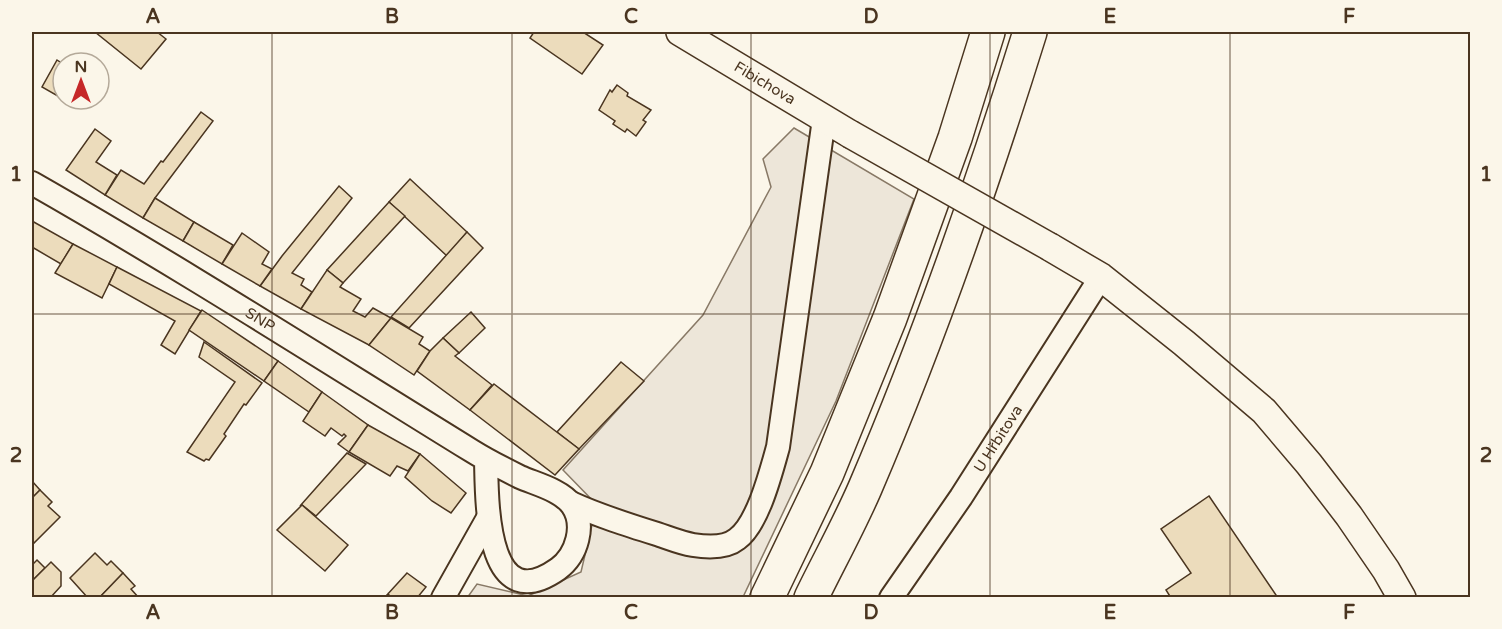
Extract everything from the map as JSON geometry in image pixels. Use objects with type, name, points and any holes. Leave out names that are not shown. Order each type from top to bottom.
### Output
[{"type":"highway","points":[[767,597],[826,473],[890,318],[955,138],[988,32]]},
{"type":"highway","points":[[811,597],[864,489],[930,325],[993,151],[1030,32]]},
{"type":"street","name":"Fibichova","points":[[680,32],[824,119],[1101,277],[1264,411],[1349,516],[1402,597]]},
{"type":"street","name":"SNP","points":[[32,183],[128,237],[486,460],[554,491],[571,503],[606,519],[692,545],[719,546],[737,540],[746,529],[756,512],[769,480],[778,447],[824,119]]},
{"type":"street","name":"U Hřbitova","points":[[891,597],[961,497],[1101,277]]},
{"type":"street","points":[[486,460],[488,518],[493,543],[502,568],[512,576],[523,580],[540,578],[559,568],[575,549],[579,521],[571,503]]},
{"type":"street","points":[[444,597],[488,518]]},
{"type":"shaded area","points":[[794,128],[914,199],[836,401],[743,597],[467,598],[477,584],[528,596],[581,572],[592,525],[693,553],[715,540],[598,506],[563,470],[703,315],[771,187],[763,159]]},
{"type":"building","points":[[95,32],[157,32],[166,39],[141,69]]},
{"type":"building","points":[[534,32],[583,32],[603,45],[582,74],[530,38]]},
{"type":"building","points":[[51,71],[51,92],[42,87]]},
{"type":"building","points":[[617,85],[628,93],[627,96],[651,110],[643,120],[646,122],[636,136],[627,129],[625,132],[613,124],[615,121],[599,110],[610,90],[612,92]]},
{"type":"building","points":[[201,112],[213,121],[155,198],[143,218],[105,195],[121,170],[144,184]]},
{"type":"building","points":[[95,129],[111,141],[96,162],[117,175],[105,195],[66,170]]},
{"type":"building","points":[[410,179],[467,232],[447,256],[389,202]]},
{"type":"building","points":[[339,186],[352,198],[292,273],[304,279],[301,285],[312,292],[301,309],[260,286]]},
{"type":"building","points":[[155,198],[194,222],[183,241],[143,218]]},
{"type":"building","points":[[389,202],[405,216],[343,283],[327,270]]},
{"type":"building","points":[[32,221],[73,244],[61,264],[32,247]]},
{"type":"building","points":[[194,222],[233,245],[222,264],[183,241]]},
{"type":"building","points":[[467,232],[483,248],[409,328],[391,317]]},
{"type":"building","points":[[242,233],[269,252],[262,264],[272,269],[260,286],[222,264]]},
{"type":"building","points":[[73,244],[117,267],[102,298],[55,273]]},
{"type":"building","points":[[117,267],[201,311],[175,354],[161,345],[175,321],[109,284]]},
{"type":"building","points":[[327,270],[343,283],[340,287],[361,299],[353,311],[365,317],[373,308],[391,318],[369,345],[301,309]]},
{"type":"building","points":[[202,310],[278,361],[264,381],[189,330]]},
{"type":"building","points":[[471,312],[485,328],[459,353],[443,338]]},
{"type":"building","points":[[391,318],[423,337],[419,344],[430,351],[414,375],[369,345]]},
{"type":"building","points":[[443,338],[459,353],[455,356],[492,385],[470,410],[417,371],[430,351]]},
{"type":"building","points":[[204,342],[262,383],[246,405],[244,404],[209,460],[204,461],[187,452],[235,382],[199,357]]},
{"type":"building","points":[[278,361],[322,392],[309,412],[264,381]]},
{"type":"building","points":[[621,362],[644,381],[579,449],[557,432]]},
{"type":"building","points":[[494,384],[579,449],[555,475],[470,410]]},
{"type":"building","points":[[322,392],[368,425],[349,452],[338,444],[346,436],[344,434],[342,436],[331,428],[325,436],[303,421]]},
{"type":"building","points":[[368,425],[420,454],[408,471],[397,466],[390,476],[349,452]]},
{"type":"building","points":[[347,453],[366,464],[316,516],[302,505],[300,506]]},
{"type":"building","points":[[420,454],[466,493],[451,513],[432,501],[405,477]]},
{"type":"building","points":[[32,481],[40,490],[32,498]]},
{"type":"building","points":[[40,490],[52,502],[48,506],[60,517],[34,543],[32,540],[32,498]]},
{"type":"building","points":[[1209,496],[1278,598],[1171,598],[1166,590],[1191,573],[1161,529]]},
{"type":"building","points":[[302,505],[348,545],[325,571],[277,530]]},
{"type":"building","points":[[95,553],[107,565],[111,561],[123,573],[99,598],[88,598],[70,578]]},
{"type":"building","points":[[37,560],[45,568],[32,581],[32,565]]},
{"type":"building","points":[[51,562],[61,572],[61,586],[50,598],[32,598],[32,581]]},
{"type":"building","points":[[123,573],[135,586],[131,589],[139,598],[99,598]]},
{"type":"building","points":[[407,573],[426,587],[417,598],[392,598],[388,594],[386,596]]}]
